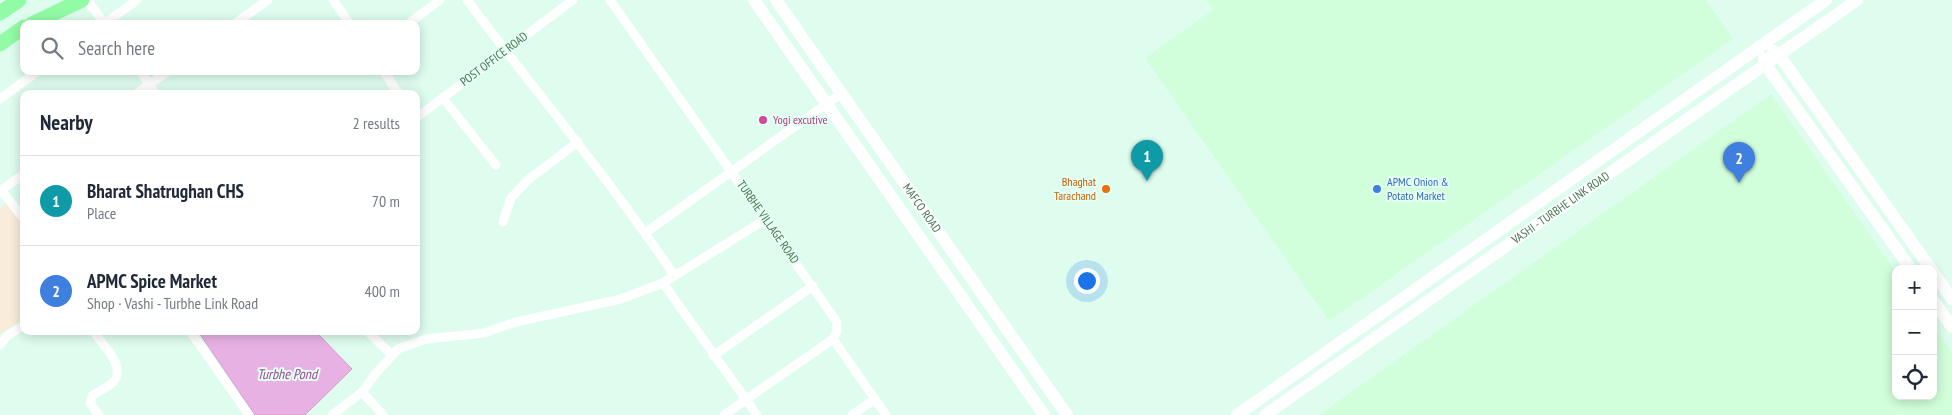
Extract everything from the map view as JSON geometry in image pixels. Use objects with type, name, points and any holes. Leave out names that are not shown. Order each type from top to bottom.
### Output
[{"type":"highway","points":[[6,7],[19,0]]},
{"type":"highway","points":[[32,20],[57,0]]},
{"type":"highway","points":[[38,20],[82,0]]},
{"type":"highway","points":[[0,44],[20,30]]},
{"type":"main road","name":"MAFCO ROAD","points":[[754,0],[1044,415]]},
{"type":"main road","name":"MAFCO ROAD","points":[[776,0],[1067,415]]},
{"type":"main road","name":"VASHI - TURBHE LINK ROAD","points":[[1237,415],[1826,0]]},
{"type":"main road","name":"VASHI - TURBHE LINK ROAD","points":[[1265,415],[1857,0]]},
{"type":"main road","points":[[1762,45],[1779,55],[1928,265]]},
{"type":"main road","points":[[1762,45],[1765,64],[1908,265]]},
{"type":"main road","points":[[1937,278],[1952,299]]},
{"type":"main road","points":[[1937,306],[1952,327]]},
{"type":"street","points":[[87,0],[101,20]]},
{"type":"street","points":[[110,20],[137,0]]},
{"type":"street","points":[[240,20],[268,0]]},
{"type":"street","points":[[333,0],[347,20]]},
{"type":"street","points":[[413,20],[440,0]]},
{"type":"street","points":[[467,0],[578,142],[645,233],[674,275],[663,283]]},
{"type":"street","name":"POST OFFICE ROAD","points":[[420,115],[572,0]]},
{"type":"street","name":"TURBHE VILLAGE ROAD","points":[[610,0],[837,322],[837,331],[833,339]]},
{"type":"street","points":[[0,99],[33,75]]},
{"type":"street","points":[[143,75],[154,90]]},
{"type":"street","points":[[142,90],[162,75]]},
{"type":"street","points":[[386,75],[396,90]]},
{"type":"street","points":[[817,90],[832,80]]},
{"type":"street","points":[[645,233],[842,94]]},
{"type":"street","points":[[443,98],[496,165]]},
{"type":"street","points":[[503,222],[511,198],[529,179],[578,142]]},
{"type":"street","points":[[20,177],[1,191],[20,214]]},
{"type":"street","points":[[332,415],[362,392],[398,349],[426,339],[484,333],[516,322],[622,299],[663,283],[766,219]]},
{"type":"street","points":[[932,254],[946,243]]},
{"type":"street","points":[[663,283],[713,356],[757,415]]},
{"type":"street","points":[[713,356],[813,286]]},
{"type":"street","points":[[0,345],[7,336],[20,328]]},
{"type":"street","points":[[96,335],[115,362],[118,371],[115,381],[92,396],[90,403],[99,415]]},
{"type":"street","points":[[193,335],[249,415]]},
{"type":"street","points":[[371,335],[392,355]]},
{"type":"street","points":[[724,415],[833,339],[886,415]]},
{"type":"street","points":[[1330,349],[1340,362]]},
{"type":"street","points":[[362,392],[383,415]]},
{"type":"street","points":[[852,415],[875,399]]},
{"type":"shaded area","name":"APMC Onion & Potato Market","points":[[1206,0],[1706,0],[1733,39],[1329,321],[1145,58],[1213,10]]},
{"type":"shaded area","points":[[1771,94],[1892,266],[1892,400],[1937,400],[1937,331],[1952,352],[1952,415],[1319,415]]},
{"type":"shaded area","points":[[12,199],[20,210],[20,321],[0,334],[0,208]]},
{"type":"water","name":"Turbhe Pond","points":[[201,335],[319,335],[352,369],[305,415],[255,415]]},
{"type":"place","name":"Yogi excutive","points":[[763,120]]},
{"type":"place","name":"Bharat Shatrughan CHS","points":[[1147,181]]},
{"type":"place","name":"APMC Spice Market","points":[[1739,183]]},
{"type":"place","name":"Bhaghat Tarachand","points":[[1106,189]]},
{"type":"place","name":"APMC Onion & Potato Market","points":[[1377,189]]}]
